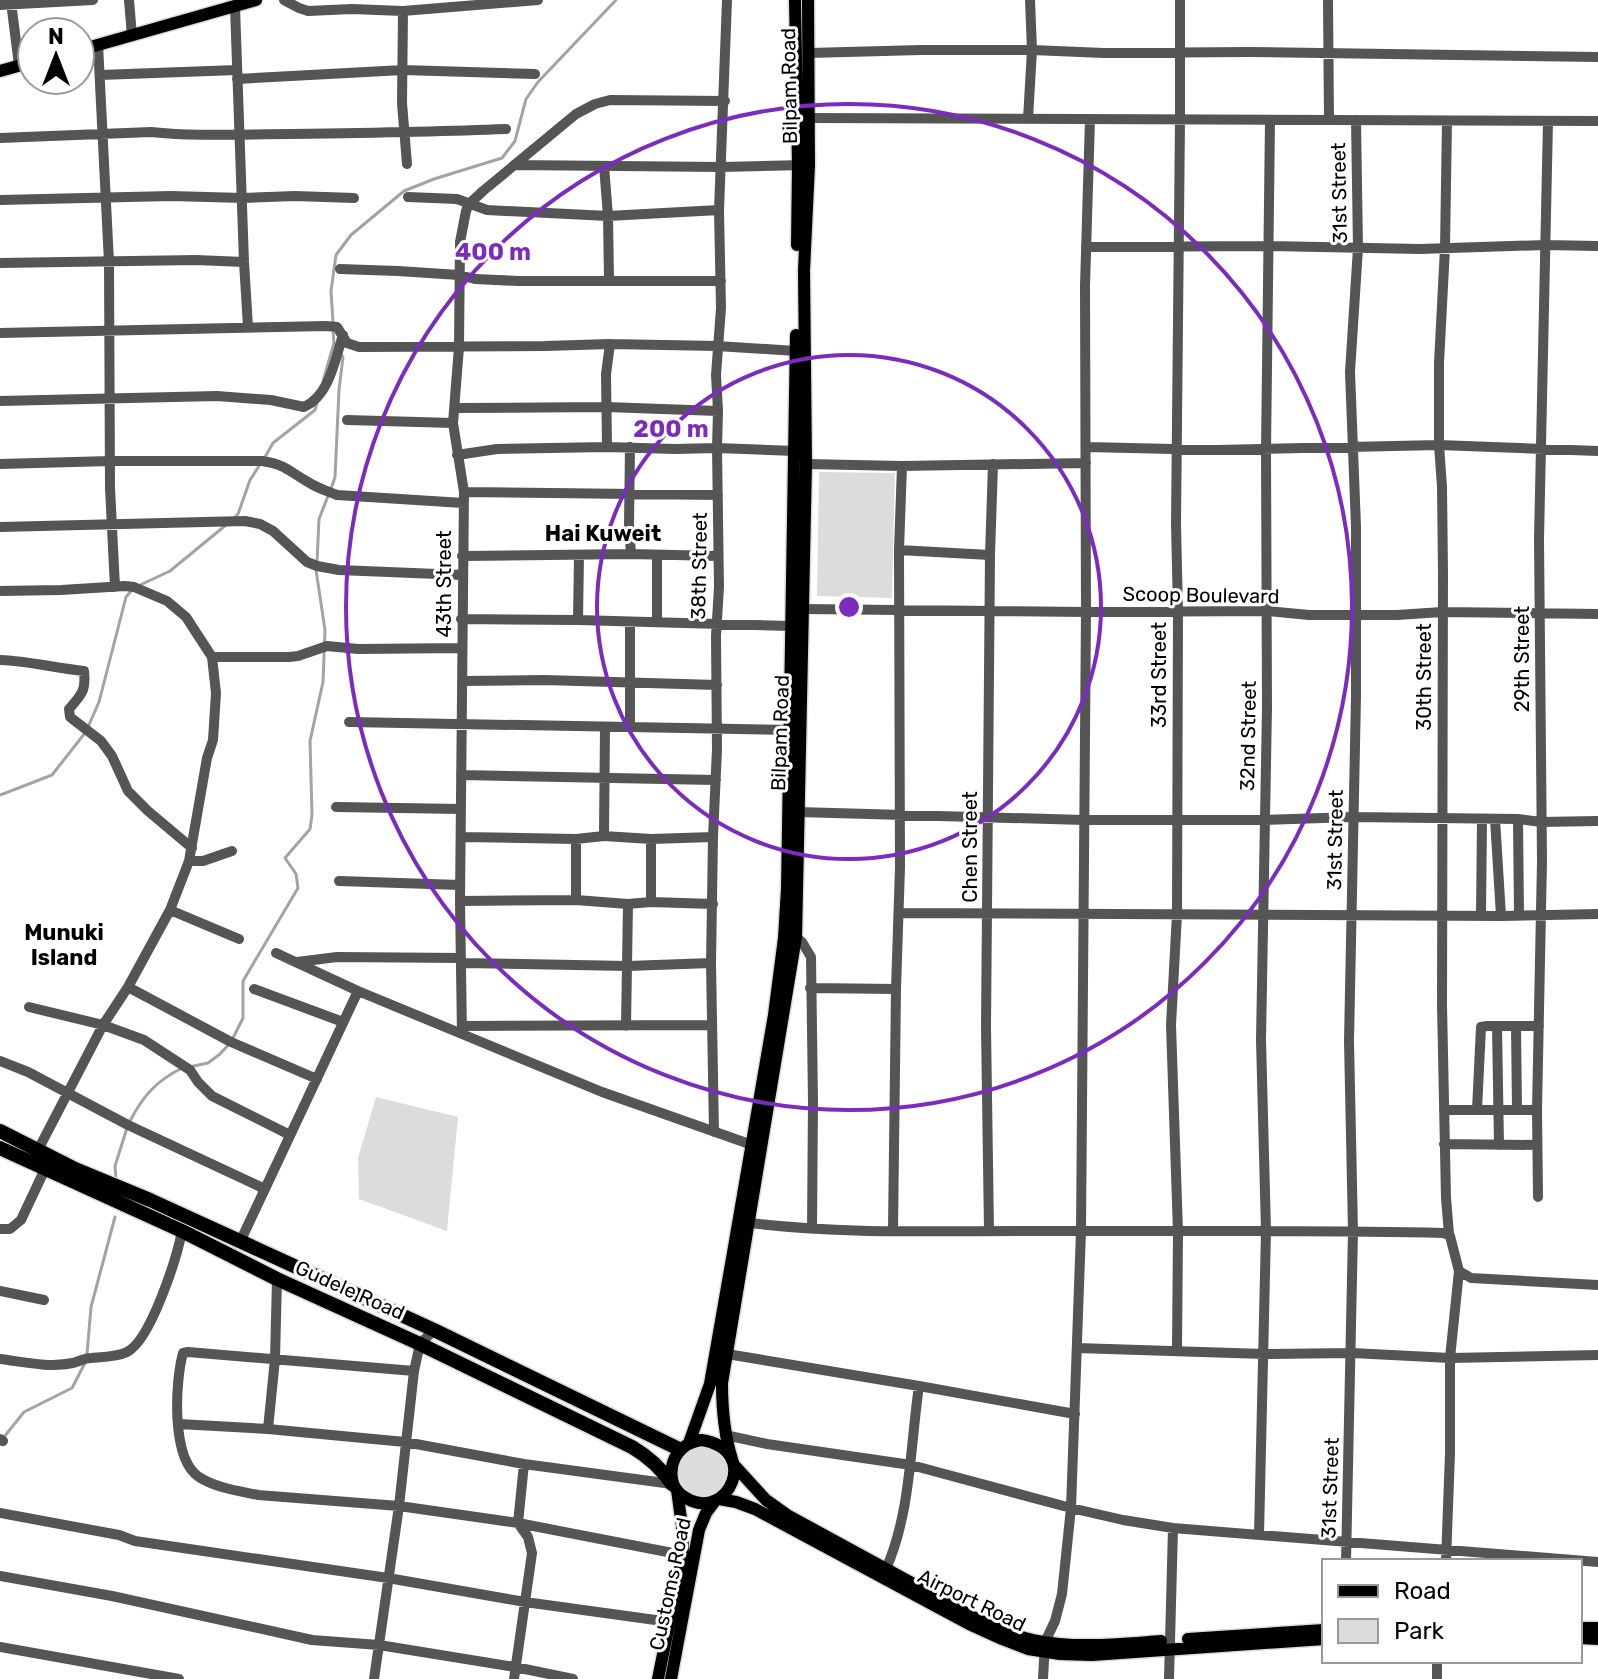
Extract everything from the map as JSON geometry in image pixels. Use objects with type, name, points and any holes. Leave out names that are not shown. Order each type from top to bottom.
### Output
[{"type":"highway","name":"Gudele Road","points":[[0,1131],[75,1169],[150,1200],[684,1446]]},
{"type":"highway","name":"Gudele Road","points":[[0,1148],[182,1231],[632,1447],[663,1470],[675,1487]]},
{"type":"main road","name":"Bilpam Road","points":[[733,1462],[725,1435],[722,1394],[750,1223],[784,938],[802,609],[806,464],[804,165],[795,0]]},
{"type":"main road","name":"Bilpam Road","points":[[684,1446],[710,1384],[796,937],[798,812],[791,626],[796,351],[808,118],[808,0]]},
{"type":"main road","points":[[98,44],[252,1]]},
{"type":"main road","points":[[701,1440],[714,1442],[725,1449],[733,1462],[735,1473],[730,1488],[717,1500],[694,1502],[675,1487],[671,1467],[684,1446],[701,1440]]},
{"type":"main road","name":"Airport Road","points":[[733,1462],[766,1500],[787,1515],[972,1616],[1045,1647]]},
{"type":"main road","name":"Customs Road","points":[[658,1679],[683,1555],[675,1487]]},
{"type":"main road","name":"Customs Road","points":[[671,1679],[699,1530],[706,1513],[717,1500]]},
{"type":"main road","name":"Airport Road","points":[[717,1500],[736,1502],[755,1509],[955,1617],[1002,1639],[1045,1647],[1322,1639]]},
{"type":"main road","name":"Airport Road","points":[[1169,1645],[1322,1630]]},
{"type":"street","points":[[16,32],[8,4],[93,0]]},
{"type":"street","points":[[129,0],[132,36]]},
{"type":"street","points":[[284,0],[308,11],[403,11],[538,0]]},
{"type":"street","name":"38th Street","points":[[714,1132],[711,963],[717,729],[717,346],[727,0]]},
{"type":"street","points":[[1028,119],[1032,50],[1030,0]]},
{"type":"street","name":"33rd Street","points":[[1177,1350],[1178,1232],[1171,1025],[1177,914],[1180,0]]},
{"type":"street","points":[[1328,0],[1329,120]]},
{"type":"street","points":[[235,7],[248,327]]},
{"type":"street","points":[[403,11],[407,164]]},
{"type":"street","points":[[98,44],[109,262],[110,461],[115,587]]},
{"type":"street","points":[[809,53],[1032,50],[1598,57]]},
{"type":"street","points":[[100,75],[403,70],[535,74]]},
{"type":"street","points":[[469,204],[576,114],[595,104],[610,100],[725,101]]},
{"type":"street","points":[[808,118],[1598,121]]},
{"type":"street","points":[[1043,1679],[1045,1647],[1062,1594],[1071,1508],[1081,1231],[1086,247],[1090,119]]},
{"type":"street","name":"32nd Street","points":[[1259,1535],[1266,1231],[1261,1040],[1268,611],[1266,450],[1270,120]]},
{"type":"street","name":"31st Street","points":[[1346,1559],[1353,1231],[1349,1041],[1356,527],[1350,372],[1358,248],[1356,120]]},
{"type":"street","name":"30th Street","points":[[1447,121],[1439,445],[1443,707],[1441,915],[1444,1144],[1449,1234],[1459,1271]]},
{"type":"street","name":"29th Street","points":[[1538,1197],[1542,861],[1539,539],[1548,121]]},
{"type":"street","points":[[0,138],[151,132],[175,135],[506,129]]},
{"type":"street","points":[[514,165],[804,165]]},
{"type":"street","points":[[604,166],[609,281]]},
{"type":"street","points":[[0,200],[171,196],[354,198]]},
{"type":"street","points":[[408,197],[457,199],[487,210],[608,216],[719,210]]},
{"type":"street","name":"43th Street","points":[[462,1030],[463,498],[453,423],[459,347],[462,229],[469,204]]},
{"type":"street","points":[[1086,247],[1598,246]]},
{"type":"street","points":[[0,263],[244,262]]},
{"type":"street","points":[[340,269],[459,275],[495,280],[721,281]]},
{"type":"street","points":[[0,333],[248,327],[335,329],[347,343],[359,347],[610,344],[796,351]]},
{"type":"street","points":[[0,401],[240,397],[304,407],[316,399],[326,386],[335,329]]},
{"type":"street","points":[[607,447],[606,374],[610,344]]},
{"type":"street","points":[[455,408],[606,407],[718,411]]},
{"type":"street","points":[[347,420],[453,423]]},
{"type":"street","points":[[1086,447],[1266,450],[1439,445],[1598,451]]},
{"type":"street","points":[[457,455],[497,449],[607,447],[795,451]]},
{"type":"street","points":[[630,447],[631,554]]},
{"type":"street","points":[[0,464],[262,461],[289,468],[321,490],[337,495],[463,498],[630,493],[718,495]]},
{"type":"street","points":[[806,464],[1086,463]]},
{"type":"street","name":"Chen Street","points":[[989,1231],[986,1027],[993,464]]},
{"type":"street","points":[[893,1230],[902,466]]},
{"type":"street","points":[[0,527],[245,521],[273,531],[307,562],[317,566],[339,570],[462,575]]},
{"type":"street","points":[[899,550],[990,555]]},
{"type":"street","points":[[578,620],[579,555]]},
{"type":"street","points":[[462,556],[718,556]]},
{"type":"street","points":[[657,556],[657,621]]},
{"type":"street","points":[[0,591],[134,587],[167,601],[186,617],[212,657],[216,693],[213,740],[207,758],[192,848],[170,910],[128,987],[103,1025],[38,1150]]},
{"type":"street","name":"Scoop Boulevard","points":[[802,609],[1268,611],[1309,615],[1442,612],[1598,614]]},
{"type":"street","points":[[461,619],[791,626]]},
{"type":"street","points":[[630,622],[630,727]]},
{"type":"street","points":[[212,657],[289,657],[324,646],[358,649],[462,648]]},
{"type":"street","points":[[0,660],[31,661],[43,666],[84,671],[85,686],[69,709],[70,717],[101,741],[112,756],[128,791],[192,848]]},
{"type":"street","points":[[463,681],[717,685]]},
{"type":"street","points":[[349,722],[795,730]]},
{"type":"street","points":[[604,836],[605,727]]},
{"type":"street","points":[[461,775],[716,780]]},
{"type":"street","points":[[336,807],[461,809]]},
{"type":"street","points":[[798,812],[988,819],[1264,820],[1353,817],[1598,821]]},
{"type":"street","points":[[1481,915],[1482,819]]},
{"type":"street","points":[[1495,819],[1501,916]]},
{"type":"street","points":[[1518,819],[1519,915]]},
{"type":"street","points":[[461,837],[713,837]]},
{"type":"street","points":[[576,839],[576,900]]},
{"type":"street","points":[[651,839],[651,902]]},
{"type":"street","points":[[189,861],[203,861],[232,851]]},
{"type":"street","points":[[339,881],[460,885]]},
{"type":"street","points":[[460,901],[713,904]]},
{"type":"street","points":[[626,1026],[628,904]]},
{"type":"street","points":[[170,910],[239,939]]},
{"type":"street","points":[[899,913],[1598,914]]},
{"type":"street","points":[[796,937],[811,957],[812,1229]]},
{"type":"street","points":[[276,953],[358,991],[462,1030],[602,1092],[757,1147]]},
{"type":"street","points":[[295,962],[337,957],[628,966],[711,963]]},
{"type":"street","points":[[128,987],[231,1042],[317,1079]]},
{"type":"street","points":[[810,988],[896,989]]},
{"type":"street","points":[[254,989],[343,1022]]},
{"type":"street","points":[[240,1242],[358,991]]},
{"type":"street","points":[[29,1007],[103,1025],[144,1040],[190,1070],[212,1096],[290,1135]]},
{"type":"street","points":[[462,1030],[711,1025]]},
{"type":"street","points":[[1477,1110],[1480,1031],[1484,1026],[1539,1026]]},
{"type":"street","points":[[1497,1026],[1499,1145]]},
{"type":"street","points":[[1516,1026],[1517,1110]]},
{"type":"street","points":[[0,1061],[265,1189]]},
{"type":"street","points":[[1444,1110],[1537,1110]]},
{"type":"street","points":[[1444,1144],[1537,1145]]},
{"type":"street","points":[[0,1229],[10,1229],[21,1220],[45,1169]]},
{"type":"street","points":[[750,1223],[812,1229],[1449,1234]]},
{"type":"street","points":[[0,1359],[73,1363],[129,1352],[141,1339],[171,1275],[182,1231]]},
{"type":"street","points":[[1446,1556],[1450,1358],[1459,1271],[1471,1278],[1598,1285]]},
{"type":"street","points":[[268,1429],[275,1359],[277,1279]]},
{"type":"street","points":[[0,1291],[44,1300]]},
{"type":"street","points":[[374,1679],[399,1506],[414,1371],[420,1344],[434,1330]]},
{"type":"street","points":[[1077,1348],[1450,1358],[1598,1355]]},
{"type":"street","points":[[414,1371],[183,1353],[178,1390],[180,1448],[185,1463],[198,1477],[219,1486],[258,1495],[399,1506],[518,1523],[683,1555]]},
{"type":"street","points":[[727,1354],[1075,1414]]},
{"type":"street","points":[[886,1569],[897,1546],[911,1465],[919,1386]]},
{"type":"street","points":[[179,1424],[405,1442],[675,1487]]},
{"type":"street","points":[[725,1435],[911,1465],[1071,1508],[1173,1528],[1347,1542],[1446,1556],[1522,1559]]},
{"type":"street","points":[[514,1673],[532,1553],[528,1537],[518,1523],[524,1464]]},
{"type":"street","points":[[0,1513],[119,1535],[135,1541],[670,1622]]},
{"type":"street","points":[[1169,1679],[1173,1528]]},
{"type":"street","points":[[0,1576],[112,1596],[312,1640],[379,1645],[514,1673],[573,1679]]},
{"type":"street","points":[[0,1647],[179,1679]]},
{"type":"green space","points":[[819,472],[895,473],[892,598],[817,596]]},
{"type":"green space","points":[[376,1097],[458,1117],[447,1231],[359,1199],[358,1158]]},
{"type":"green space","points":[[703,1446],[721,1453],[728,1471],[721,1489],[703,1496],[685,1489],[678,1471],[685,1453]]},
{"type":"waterway","points":[[333,322],[331,291],[336,255],[351,235],[404,191],[502,158],[515,141],[526,99],[538,82],[616,0]]},
{"type":"waterway","points":[[323,381],[334,343],[333,330]]},
{"type":"waterway","points":[[331,489],[335,477],[341,354]]},
{"type":"waterway","points":[[265,457],[273,443],[315,410],[317,403]]},
{"type":"waterway","points":[[235,517],[250,480],[261,463]]},
{"type":"waterway","points":[[317,562],[319,519],[328,496]]},
{"type":"waterway","points":[[138,586],[170,571],[226,525]]},
{"type":"waterway","points":[[189,1067],[208,1063],[231,1042],[243,1018],[243,981],[298,888],[296,874],[285,858],[310,829],[312,815],[310,741],[323,682],[325,630],[316,570]]},
{"type":"waterway","points":[[88,727],[99,702],[126,597],[132,590]]},
{"type":"waterway","points":[[0,795],[52,775],[85,733]]},
{"type":"waterway","points":[[130,1121],[151,1090],[182,1068]]},
{"type":"waterway","points":[[116,1179],[115,1166],[127,1128]]},
{"type":"waterway","points":[[87,1354],[91,1307],[115,1217]]},
{"type":"waterway","points":[[4,1437],[24,1412],[72,1388],[86,1361]]},
{"type":"district","name":"Hai Kuweit","points":[[603,533]]},
{"type":"district","name":"Munuki Island","points":[[64,944]]}]
